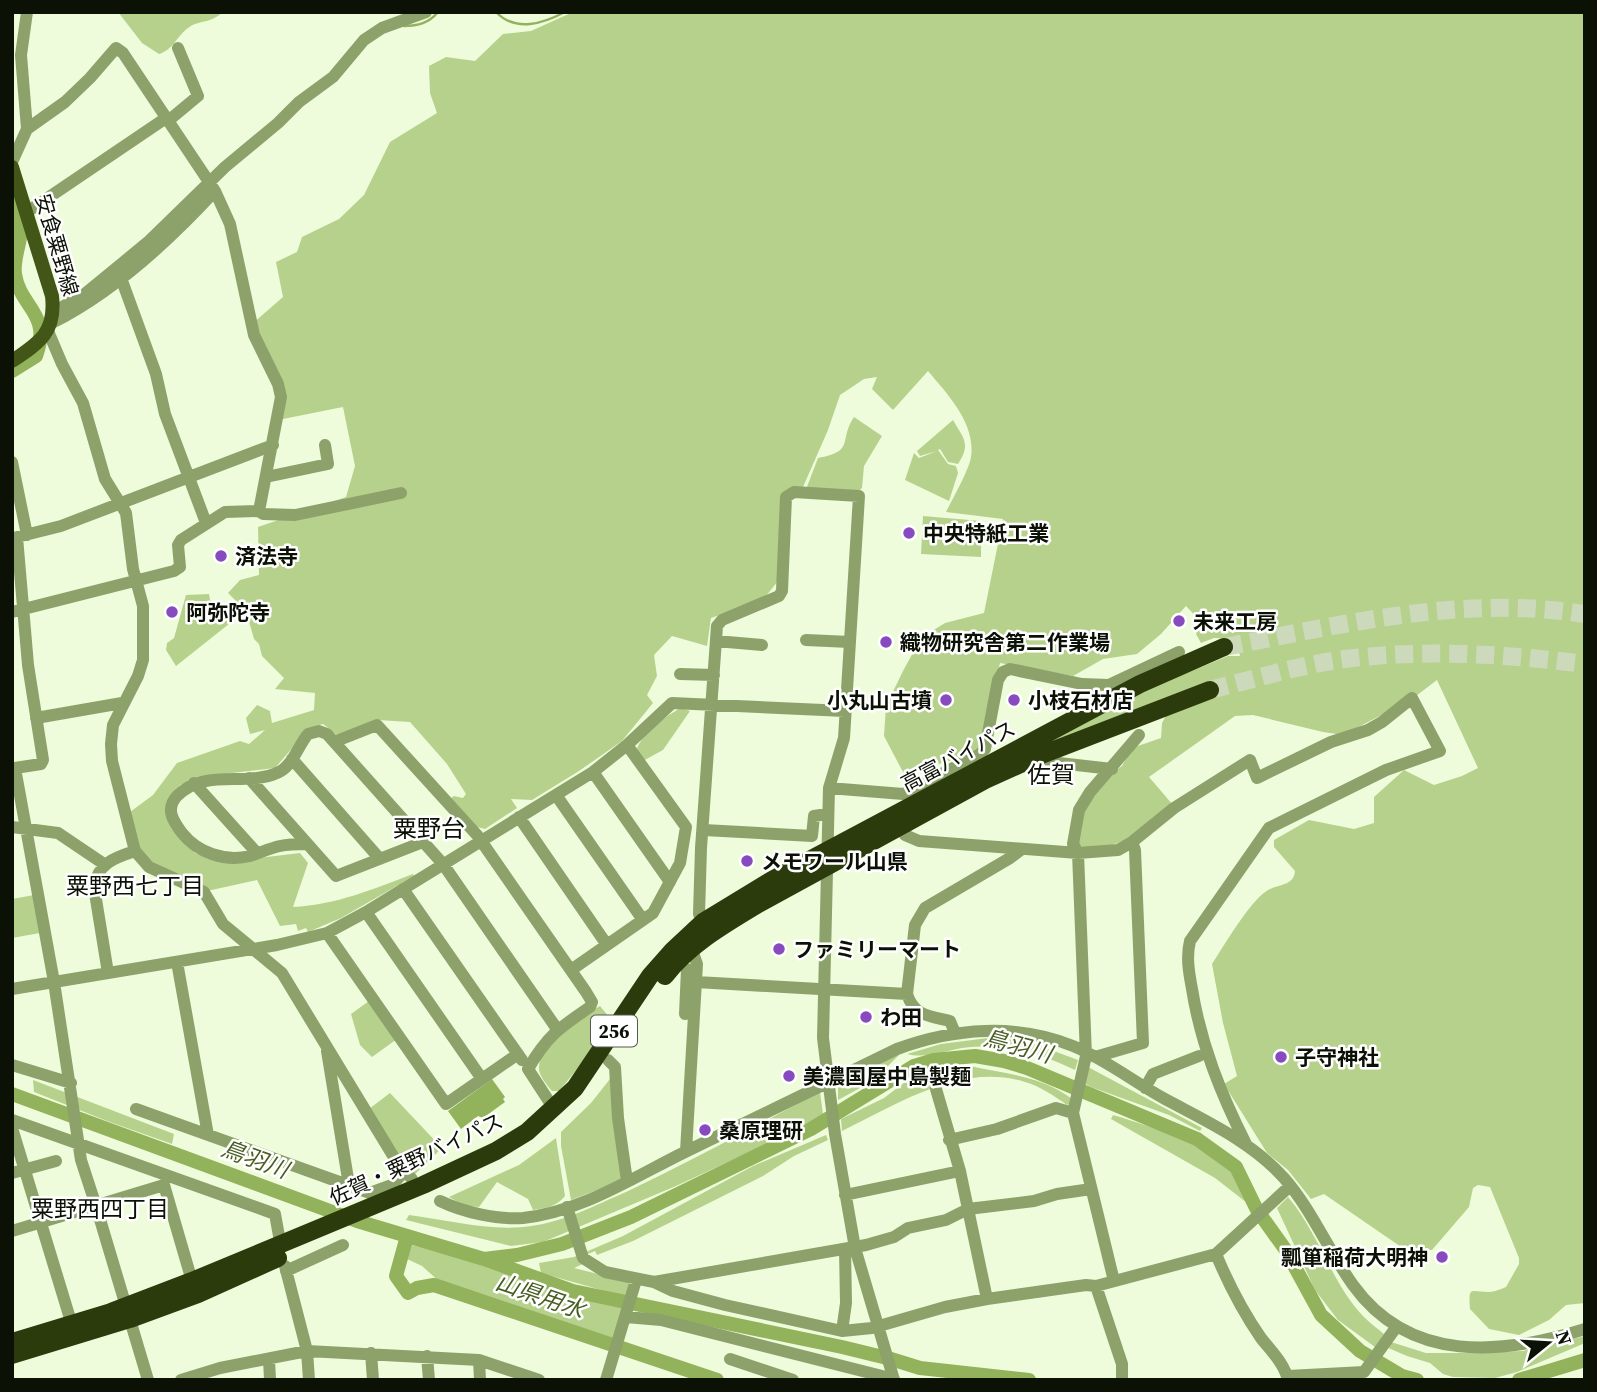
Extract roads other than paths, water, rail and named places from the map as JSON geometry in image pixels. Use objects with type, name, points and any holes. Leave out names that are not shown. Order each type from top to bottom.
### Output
[{"type":"highway","name":"高富バイパス","points":[[827,859],[1140,684],[1224,648]]},
{"type":"highway","name":"高富バイパス","points":[[827,859],[901,828],[985,780],[1036,757],[1210,690]]},
{"type":"highway","name":"佐賀・粟野バイパス","points":[[12,1355],[128,1313],[192,1281],[330,1237],[393,1197],[496,1151],[527,1132],[575,1088],[650,976],[697,921],[772,880],[827,859]]},
{"type":"highway","name":"佐賀・粟野バイパス","points":[[12,1342],[198,1294],[482,1171],[532,1141],[573,1105],[608,1060],[660,982],[692,950],[737,917],[827,859]]},
{"type":"main road","name":"安食粟野線","points":[[12,164],[52,296],[47,329]]},
{"type":"main road","points":[[12,361],[47,329]]},
{"type":"street","points":[[12,164],[27,128],[20,55],[27,12]]},
{"type":"street","points":[[47,329],[212,187],[299,102],[333,76],[363,40],[410,15],[426,12]]},
{"type":"street","points":[[27,128],[65,102],[116,48],[123,53],[212,187],[230,224],[254,335],[278,384],[281,397],[259,511]]},
{"type":"street","points":[[27,212],[198,96],[178,48]]},
{"type":"street","points":[[47,329],[95,299],[181,228],[212,187]]},
{"type":"street","points":[[121,278],[156,374],[165,414],[206,523]]},
{"type":"street","points":[[47,329],[83,403],[105,479],[126,513],[136,582],[143,606],[143,660],[138,676],[113,725],[112,761],[135,851],[149,867],[204,892],[223,924],[282,974],[408,1176],[370,1193],[136,1109]]},
{"type":"street","points":[[21,528],[61,526],[273,445]]},
{"type":"street","points":[[266,477],[328,464],[325,445]]},
{"type":"street","points":[[12,462],[21,528],[17,537],[18,611],[43,760],[41,764],[15,768]]},
{"type":"street","points":[[697,921],[719,623],[773,600],[782,591],[786,497],[794,492],[859,496],[844,738],[829,788],[827,814],[824,1038],[850,1248],[842,1331]]},
{"type":"street","points":[[18,611],[174,571],[180,567],[178,545],[181,540],[225,512],[259,511],[263,514],[295,515],[401,493]]},
{"type":"street","points":[[806,640],[850,642]]},
{"type":"street","points":[[716,641],[762,645]]},
{"type":"street","points":[[829,788],[903,794],[989,750],[998,680],[1003,672],[1010,669],[1082,684],[1109,685],[1179,652]]},
{"type":"street","points":[[681,674],[714,675]]},
{"type":"street","points":[[901,828],[905,835],[919,841],[1078,853],[1118,850],[1174,808],[1250,760],[1257,778],[1331,742],[1368,730],[1412,698],[1440,751],[1386,771],[1269,828],[1190,941],[1187,951],[1188,968],[1198,1024],[1224,1100],[1248,1147]]},
{"type":"street","points":[[12,989],[278,945],[327,933],[366,912],[593,772],[627,745],[668,705],[678,701],[845,711]]},
{"type":"street","points":[[36,718],[122,703]]},
{"type":"street","points":[[334,742],[377,725],[481,840],[592,1002],[590,1007],[557,1029],[542,1045],[528,1069]]},
{"type":"street","points":[[307,844],[281,846],[247,856],[222,857],[206,853],[187,839],[173,822],[170,809],[173,800],[194,783],[207,779],[275,774],[286,768],[308,734],[319,731],[327,734],[443,864],[557,1029]]},
{"type":"street","points":[[1114,1281],[1074,1109],[1089,1055],[1078,853],[1073,844],[1079,810],[1090,792],[1139,735]]},
{"type":"street","points":[[571,971],[653,913],[680,863],[686,827],[627,745]]},
{"type":"street","points":[[12,755],[54,982],[77,1142],[148,1380]]},
{"type":"street","points":[[292,759],[380,859]]},
{"type":"street","points":[[1050,762],[1112,769]]},
{"type":"street","points":[[593,772],[670,882]]},
{"type":"street","points":[[249,778],[336,876],[424,842]]},
{"type":"street","points":[[194,783],[257,853]]},
{"type":"street","points":[[555,795],[643,920]]},
{"type":"street","points":[[704,830],[812,836],[814,816],[827,814]]},
{"type":"street","points":[[519,817],[607,945]]},
{"type":"street","points":[[12,827],[64,836],[104,864]]},
{"type":"street","points":[[1089,1055],[1143,1043],[1139,916],[1135,850],[1132,842]]},
{"type":"street","points":[[955,1033],[950,1021],[912,1008],[907,994],[915,925],[925,908],[1022,849]]},
{"type":"street","points":[[108,973],[94,887],[95,878],[104,864],[135,851]]},
{"type":"street","points":[[402,889],[554,1109]]},
{"type":"street","points":[[366,912],[482,1079]]},
{"type":"street","points":[[327,933],[446,1104],[518,1054]]},
{"type":"street","points":[[686,1151],[696,982],[696,964],[692,950]]},
{"type":"street","points":[[177,962],[208,1135]]},
{"type":"street","points":[[687,969],[686,1020],[687,1032],[692,1039]]},
{"type":"street","points":[[696,982],[907,994]]},
{"type":"street","points":[[440,1200],[461,1210],[478,1214],[520,1218],[568,1210],[897,1049],[955,1033],[1018,1031],[1041,1035],[1076,1047],[1248,1147],[1281,1175],[1352,1284],[1372,1308],[1397,1326],[1426,1341],[1489,1347],[1550,1340],[1585,1329]]},
{"type":"street","points":[[326,1044],[349,1185]]},
{"type":"street","points":[[1145,1088],[1153,1074],[1199,1056]]},
{"type":"street","points":[[608,1060],[615,1067],[618,1118],[627,1181]]},
{"type":"street","points":[[12,1065],[71,1086]]},
{"type":"street","points":[[936,1089],[960,1171],[987,1299]]},
{"type":"street","points":[[949,1140],[997,1129],[1056,1108],[1074,1109]]},
{"type":"street","points":[[72,1325],[41,1222],[18,1171],[13,1130],[77,1142],[169,1182],[275,1214],[279,1236]]},
{"type":"street","points":[[18,1171],[56,1161]]},
{"type":"street","points":[[845,1195],[960,1171]]},
{"type":"street","points":[[12,1231],[169,1182]]},
{"type":"street","points":[[169,1182],[192,1281]]},
{"type":"street","points":[[654,1282],[673,1291],[842,1331],[877,1326],[945,1307],[987,1299],[1086,1285],[1096,1286],[1216,1254],[1289,1187]]},
{"type":"street","points":[[568,1210],[583,1258],[605,1272],[635,1283],[850,1248],[894,1237],[908,1228],[946,1220],[968,1209],[1034,1201],[1056,1194],[1091,1189]]},
{"type":"street","points":[[309,1380],[307,1351],[285,1269],[330,1237]]},
{"type":"street","points":[[850,1248],[894,1378]]},
{"type":"street","points":[[1216,1254],[1236,1297],[1288,1378],[1364,1372],[1397,1326]]},
{"type":"street","points":[[606,1380],[635,1283]]},
{"type":"street","points":[[1096,1286],[1122,1374]]},
{"type":"street","points":[[627,1314],[894,1378]]},
{"type":"street","points":[[181,1380],[222,1374],[269,1359],[307,1351],[479,1360],[539,1380]]},
{"type":"street","points":[[371,1353],[373,1380]]},
{"type":"street","points":[[730,1359],[788,1379],[793,1354]]},
{"type":"street","points":[[427,1356],[429,1380]]},
{"type":"street","points":[[269,1359],[270,1380]]},
{"type":"street","points":[[479,1360],[480,1380]]},
{"type":"waterway","points":[[404,26],[423,23],[438,12]]},
{"type":"waterway","points":[[496,12],[521,24],[548,20],[565,12]]},
{"type":"waterway","points":[[12,371],[36,356],[40,342],[38,320],[18,286],[15,274],[21,227],[15,199]]},
{"type":"waterway","name":"鳥羽川","points":[[484,1259],[517,1255],[562,1244],[631,1217],[811,1129],[914,1066],[934,1060],[975,1056],[1027,1068],[1197,1139],[1236,1167],[1257,1210],[1285,1249],[1321,1315],[1360,1351],[1402,1376],[1417,1380]]},
{"type":"waterway","name":"鳥羽川","points":[[12,1094],[357,1221],[484,1259],[573,1291],[842,1347],[920,1368],[1029,1380]]},
{"type":"waterway","name":"山県用水","points":[[407,1236],[396,1276],[408,1293],[417,1288],[434,1285],[717,1380]]},
{"type":"waterway","name":"鳥羽川","points":[[1519,1380],[1585,1360]]},
{"type":"tunnel","points":[[1224,647],[1359,621],[1448,610],[1539,609],[1585,614]]},
{"type":"tunnel","points":[[1210,690],[1311,665],[1375,656],[1465,654],[1585,664]]},
{"type":"place","name":"中央特紙工業","points":[[909,533]]},
{"type":"place","name":"済法寺","points":[[221,556]]},
{"type":"place","name":"阿弥陀寺","points":[[172,612]]},
{"type":"place","name":"未来工房","points":[[1179,621]]},
{"type":"place","name":"織物研究舎第二作業場","points":[[886,642]]},
{"type":"place","name":"小丸山古墳","points":[[946,700]]},
{"type":"place","name":"小枝石材店","points":[[1014,700]]},
{"type":"place","name":"メモワール山県","points":[[747,861]]},
{"type":"place","name":"ファミリーマート","points":[[779,949]]},
{"type":"place","name":"わ田","points":[[866,1017]]},
{"type":"place","name":"子守神社","points":[[1281,1057]]},
{"type":"place","name":"美濃国屋中島製麺","points":[[789,1076]]},
{"type":"place","name":"桑原理研","points":[[705,1130]]},
{"type":"place","name":"瓢箪稲荷大明神","points":[[1442,1257]]},
{"type":"district","name":"佐賀","points":[[1051,774]]},
{"type":"district","name":"粟野台","points":[[429,828]]},
{"type":"district","name":"粟野西七丁目","points":[[135,886]]},
{"type":"district","name":"粟野西四丁目","points":[[100,1209]]}]
